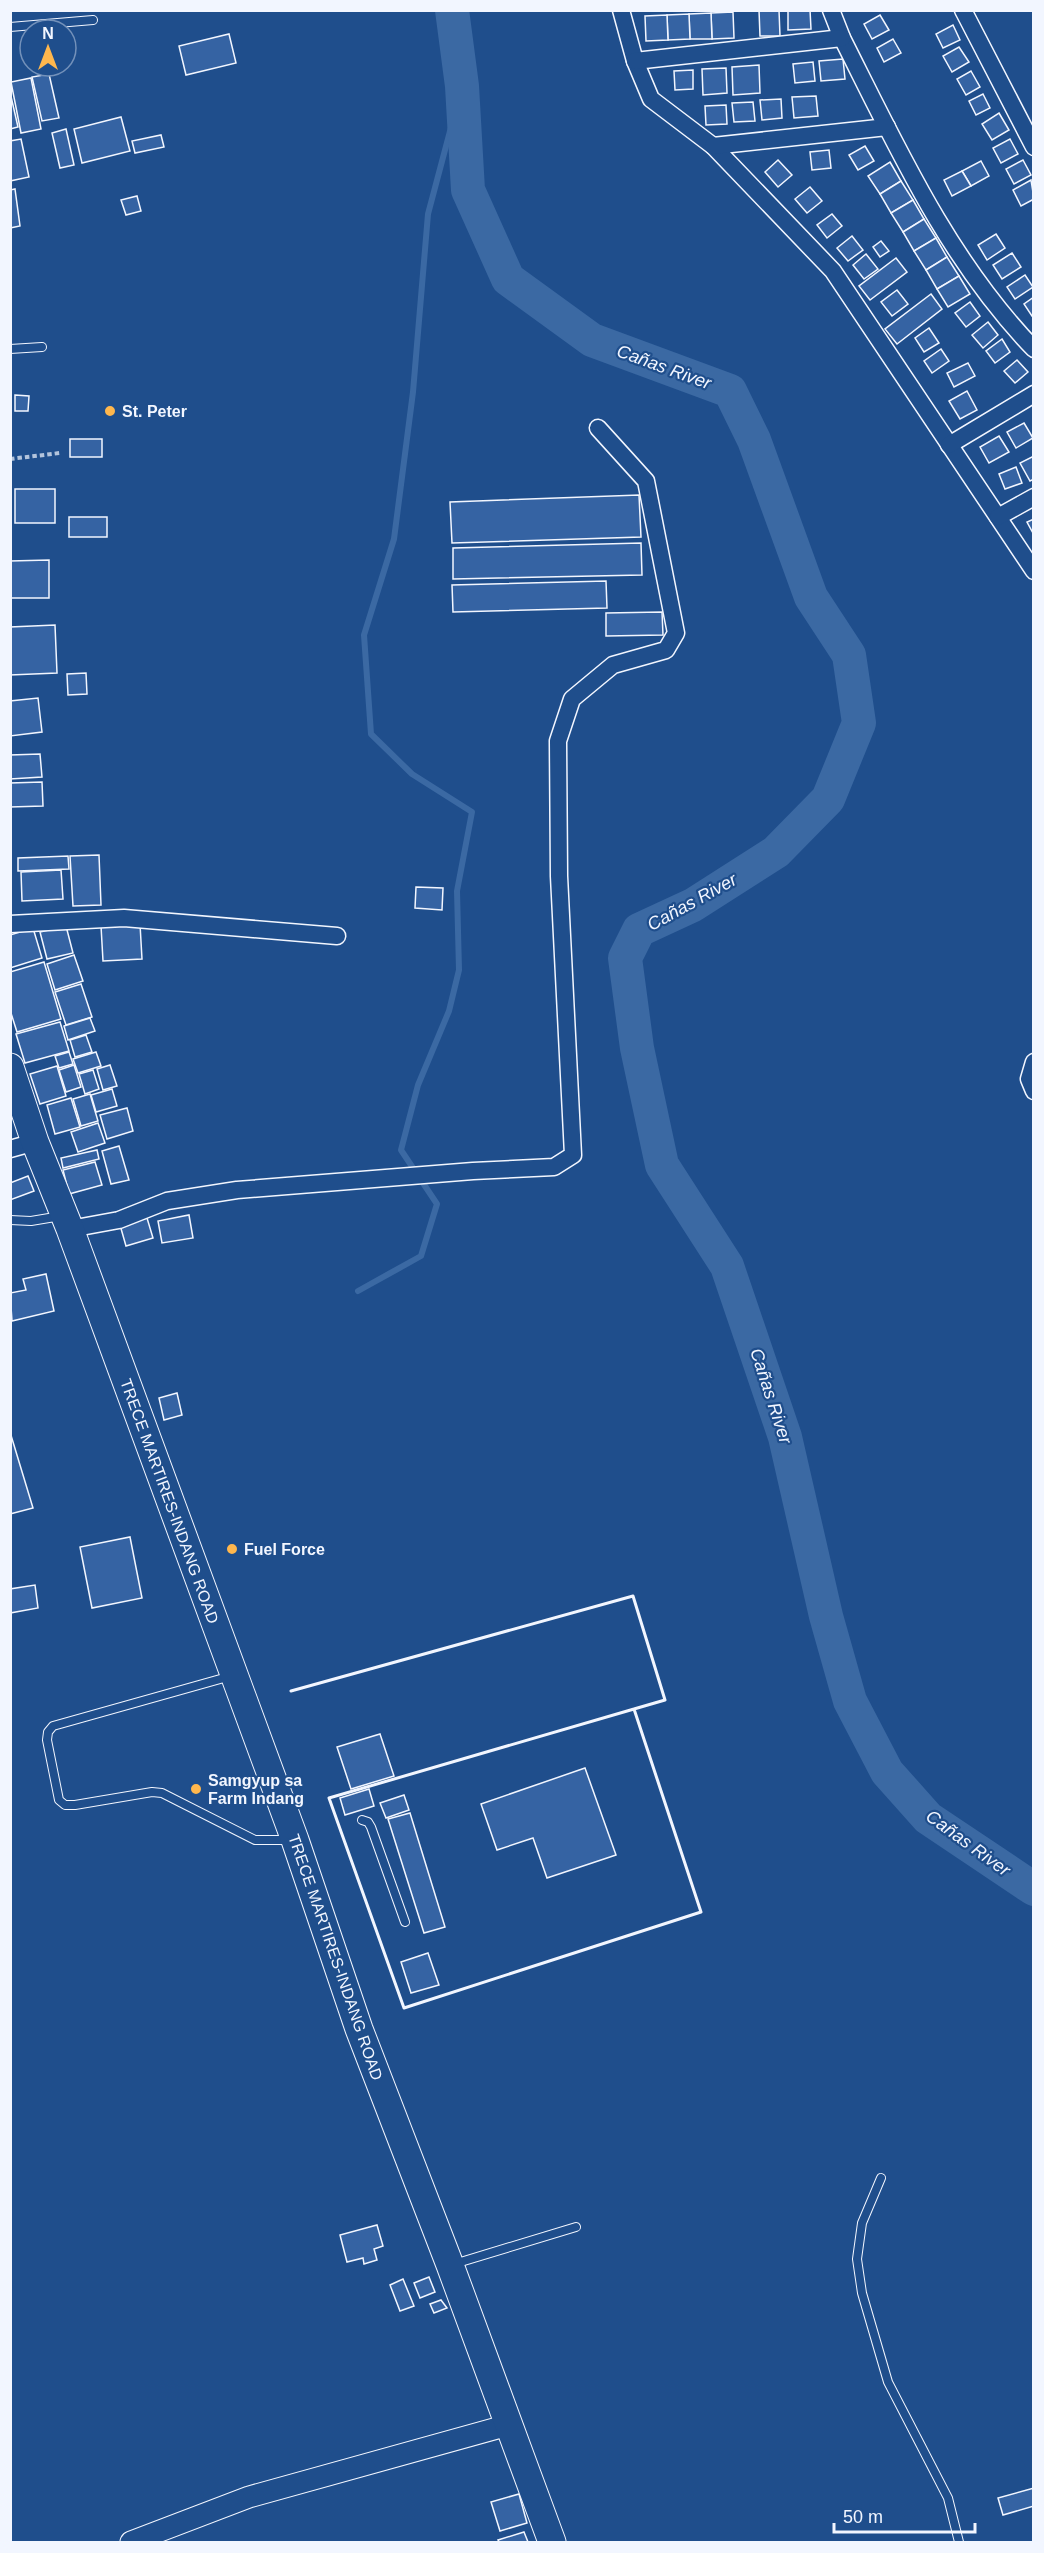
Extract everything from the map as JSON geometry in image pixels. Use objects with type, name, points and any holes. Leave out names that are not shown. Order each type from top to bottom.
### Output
[{"type":"main road","name":"TRECE MARTIRES-INDANG ROAD","points":[[10,1067],[23,1145],[68,1223],[295,1840],[359,2029],[450,2265],[552,2542]]},
{"type":"street","points":[[621,10],[635,61],[651,99],[713,146],[833,271],[1034,571]]},
{"type":"street","points":[[831,10],[842,38],[934,215],[963,262],[1018,333],[1034,349]]},
{"type":"street","points":[[963,10],[1034,147]]},
{"type":"street","points":[[635,61],[842,38]]},
{"type":"street","points":[[713,146],[887,127]]},
{"type":"street","points":[[949,445],[1034,394]]},
{"type":"street","points":[[68,1223],[119,1220],[167,1201],[237,1190],[554,1167],[573,1155],[559,876],[558,741],[572,699],[614,665],[666,650],[676,633],[646,481],[598,428]]},
{"type":"street","points":[[998,517],[1034,497]]},
{"type":"street","points":[[10,924],[124,918],[337,936]]},
{"type":"street","points":[[1034,1062],[1029,1079],[1034,1091]]},
{"type":"street","points":[[131,2542],[249,2497],[508,2425]]},
{"type":"lane","points":[[10,27],[93,20]]},
{"type":"lane","points":[[10,349],[42,347]]},
{"type":"lane","points":[[10,1220],[68,1223]]},
{"type":"lane","points":[[234,1675],[53,1726],[48,1732],[47,1740],[59,1800],[65,1805],[75,1805],[152,1792],[162,1793],[255,1840],[295,1840]]},
{"type":"lane","points":[[362,1820],[368,1822],[371,1827],[405,1922]]},
{"type":"lane","points":[[881,2178],[862,2223],[857,2259],[862,2293],[888,2382],[948,2498],[959,2542]]},
{"type":"lane","points":[[450,2265],[576,2227]]},
{"type":"path","points":[[10,459],[60,453]]},
{"type":"building","points":[[759,10],[779,10],[780,36],[760,36]]},
{"type":"building","points":[[788,10],[810,10],[811,29],[788,30]]},
{"type":"building","points":[[733,12],[734,38],[712,39],[711,13]]},
{"type":"building","points":[[711,13],[712,39],[690,39],[689,14]]},
{"type":"building","points":[[689,14],[690,39],[668,40],[667,15]]},
{"type":"building","points":[[667,15],[668,40],[646,41],[645,16]]},
{"type":"building","points":[[880,15],[889,30],[872,39],[864,24]]},
{"type":"building","points":[[953,25],[960,40],[943,48],[936,34]]},
{"type":"building","points":[[229,34],[236,63],[186,75],[179,46]]},
{"type":"building","points":[[893,39],[901,53],[884,62],[877,48]]},
{"type":"building","points":[[959,47],[969,62],[952,72],[943,56]]},
{"type":"building","points":[[843,59],[845,79],[821,81],[819,61]]},
{"type":"building","points":[[813,62],[815,81],[795,83],[793,64]]},
{"type":"building","points":[[759,65],[760,93],[733,95],[732,67]]},
{"type":"building","points":[[726,68],[727,93],[703,95],[702,69]]},
{"type":"building","points":[[693,70],[693,89],[675,90],[674,71]]},
{"type":"building","points":[[971,71],[980,87],[966,95],[957,79]]},
{"type":"building","points":[[31,78],[41,129],[21,133],[11,82]]},
{"type":"building","points":[[32,78],[50,78],[59,118],[42,121]]},
{"type":"building","points":[[10,92],[18,127],[10,129]]},
{"type":"building","points":[[983,94],[990,108],[976,115],[969,101]]},
{"type":"building","points":[[816,96],[818,116],[794,118],[792,97]]},
{"type":"building","points":[[781,99],[782,118],[762,120],[760,100]]},
{"type":"building","points":[[753,102],[755,121],[734,122],[732,103]]},
{"type":"building","points":[[726,105],[727,124],[706,125],[705,106]]},
{"type":"building","points":[[999,113],[1009,130],[992,140],[982,124]]},
{"type":"building","points":[[121,117],[130,151],[82,163],[74,129]]},
{"type":"building","points":[[66,129],[74,165],[60,168],[52,133]]},
{"type":"building","points":[[161,135],[164,147],[135,153],[132,141]]},
{"type":"building","points":[[21,139],[29,177],[10,181],[10,141]]},
{"type":"building","points":[[1010,139],[1018,154],[1001,163],[993,148]]},
{"type":"building","points":[[865,146],[874,161],[858,170],[849,155]]},
{"type":"building","points":[[829,150],[831,168],[812,170],[810,152]]},
{"type":"building","points":[[778,160],[792,175],[778,187],[765,172]]},
{"type":"building","points":[[1023,160],[1031,175],[1014,184],[1006,169]]},
{"type":"building","points":[[981,161],[989,176],[971,186],[962,171]]},
{"type":"building","points":[[890,162],[901,181],[880,194],[868,176]]},
{"type":"building","points":[[962,171],[971,186],[952,196],[944,180]]},
{"type":"building","points":[[1031,180],[1034,199],[1021,206],[1013,190]]},
{"type":"building","points":[[901,181],[913,200],[891,213],[880,194]]},
{"type":"building","points":[[810,187],[822,201],[807,213],[795,199]]},
{"type":"building","points":[[15,189],[20,226],[10,228],[10,190]]},
{"type":"building","points":[[137,196],[141,211],[126,215],[121,200]]},
{"type":"building","points":[[913,200],[924,219],[903,232],[891,213]]},
{"type":"building","points":[[832,214],[842,226],[827,238],[817,225]]},
{"type":"building","points":[[924,219],[936,238],[914,251],[903,232]]},
{"type":"building","points":[[996,234],[1005,248],[987,260],[978,245]]},
{"type":"building","points":[[852,236],[863,250],[848,261],[837,248]]},
{"type":"building","points":[[936,238],[947,257],[926,270],[914,251]]},
{"type":"building","points":[[881,241],[889,251],[880,257],[873,247]]},
{"type":"building","points":[[1012,253],[1021,267],[1002,279],[993,265]]},
{"type":"building","points":[[866,254],[878,269],[864,279],[853,265]]},
{"type":"building","points":[[947,257],[959,276],[937,289],[926,270]]},
{"type":"building","points":[[896,258],[907,272],[870,300],[859,286]]},
{"type":"building","points":[[1025,275],[1033,287],[1015,299],[1007,287]]},
{"type":"building","points":[[959,276],[970,294],[948,307],[937,289]]},
{"type":"building","points":[[897,290],[908,304],[892,316],[881,302]]},
{"type":"building","points":[[931,294],[942,309],[897,344],[885,329]]},
{"type":"building","points":[[1034,297],[1034,315],[1032,316],[1024,304]]},
{"type":"building","points":[[970,302],[980,316],[966,327],[955,313]]},
{"type":"building","points":[[988,322],[998,335],[983,348],[972,335]]},
{"type":"building","points":[[929,328],[939,343],[924,352],[915,338]]},
{"type":"building","points":[[1002,339],[1010,352],[995,363],[986,351]]},
{"type":"building","points":[[941,349],[949,361],[932,373],[924,361]]},
{"type":"building","points":[[1017,360],[1028,372],[1015,383],[1004,371]]},
{"type":"building","points":[[968,363],[975,376],[954,387],[947,373]]},
{"type":"building","points":[[967,391],[977,410],[960,419],[949,401]]},
{"type":"building","points":[[15,395],[29,396],[28,411],[15,411]]},
{"type":"building","points":[[1024,423],[1033,438],[1016,448],[1007,432]]},
{"type":"building","points":[[999,436],[1009,452],[989,463],[980,447]]},
{"type":"building","points":[[70,439],[102,439],[102,457],[70,457]]},
{"type":"building","points":[[1034,456],[1034,479],[1030,481],[1020,463]]},
{"type":"building","points":[[1016,467],[1022,483],[1005,489],[999,474]]},
{"type":"building","points":[[15,489],[55,489],[55,523],[15,523]]},
{"type":"building","points":[[639,495],[641,537],[452,543],[450,502]]},
{"type":"building","points":[[69,517],[107,517],[107,537],[69,537]]},
{"type":"building","points":[[1034,519],[1034,535],[1027,522]]},
{"type":"building","points":[[641,543],[642,575],[453,579],[453,548]]},
{"type":"building","points":[[49,560],[49,598],[10,598],[10,561]]},
{"type":"building","points":[[606,581],[607,608],[453,612],[452,585]]},
{"type":"building","points":[[662,612],[663,635],[606,636],[606,613]]},
{"type":"building","points":[[55,625],[57,673],[10,675],[10,627]]},
{"type":"building","points":[[86,673],[87,694],[68,695],[67,674]]},
{"type":"building","points":[[38,698],[42,732],[10,736],[10,701]]},
{"type":"building","points":[[40,754],[42,777],[10,779],[10,755]]},
{"type":"building","points":[[42,782],[43,806],[10,807],[10,783]]},
{"type":"building","points":[[99,855],[101,905],[73,906],[70,856]]},
{"type":"building","points":[[68,856],[69,869],[18,871],[18,858]]},
{"type":"building","points":[[61,870],[63,899],[22,901],[21,872]]},
{"type":"building","points":[[416,887],[443,888],[442,910],[415,908]]},
{"type":"building","points":[[140,924],[142,959],[103,961],[101,926]]},
{"type":"building","points":[[66,926],[73,953],[47,959],[40,932]]},
{"type":"building","points":[[33,928],[42,958],[10,968],[10,935]]},
{"type":"building","points":[[74,955],[83,981],[55,990],[47,964]]},
{"type":"building","points":[[44,962],[61,1019],[17,1032],[10,1010],[10,972]]},
{"type":"building","points":[[81,984],[92,1017],[66,1025],[55,992]]},
{"type":"building","points":[[90,1018],[95,1031],[68,1040],[64,1026]]},
{"type":"building","points":[[60,1022],[69,1051],[25,1063],[16,1034]]},
{"type":"building","points":[[86,1035],[92,1052],[75,1057],[70,1040]]},
{"type":"building","points":[[69,1052],[73,1064],[59,1068],[55,1056]]},
{"type":"building","points":[[96,1052],[101,1066],[78,1073],[73,1059]]},
{"type":"building","points":[[74,1065],[81,1087],[66,1092],[59,1070]]},
{"type":"building","points":[[110,1065],[117,1086],[103,1090],[97,1069]]},
{"type":"building","points":[[57,1066],[66,1096],[40,1104],[30,1074]]},
{"type":"building","points":[[93,1070],[99,1089],[85,1094],[79,1074]]},
{"type":"building","points":[[112,1089],[117,1106],[96,1112],[91,1095]]},
{"type":"building","points":[[90,1094],[98,1121],[81,1126],[73,1099]]},
{"type":"building","points":[[71,1098],[80,1127],[55,1134],[47,1105]]},
{"type":"building","points":[[127,1108],[133,1131],[107,1139],[100,1115]]},
{"type":"building","points":[[98,1123],[105,1143],[78,1152],[71,1132]]},
{"type":"building","points":[[119,1146],[129,1180],[111,1184],[102,1151]]},
{"type":"building","points":[[97,1150],[99,1159],[63,1168],[61,1158]]},
{"type":"building","points":[[95,1162],[102,1185],[69,1194],[63,1170]]},
{"type":"building","points":[[28,1176],[34,1191],[10,1200],[10,1183]]},
{"type":"building","points":[[189,1215],[193,1238],[162,1243],[158,1221]]},
{"type":"building","points":[[147,1218],[153,1238],[126,1246],[120,1225]]},
{"type":"building","points":[[46,1274],[54,1311],[12,1321],[10,1293],[26,1290],[23,1279]]},
{"type":"building","points":[[177,1393],[182,1415],[164,1420],[159,1398]]},
{"type":"building","points":[[10,1432],[33,1508],[10,1514]]},
{"type":"building","points":[[130,1537],[142,1598],[92,1608],[80,1547]]},
{"type":"building","points":[[35,1585],[38,1608],[10,1613],[10,1589]]},
{"type":"building","points":[[380,1734],[394,1776],[351,1789],[337,1747]]},
{"type":"building","points":[[585,1768],[616,1855],[547,1878],[533,1838],[497,1850],[481,1804]]},
{"type":"building","points":[[369,1789],[374,1806],[345,1815],[340,1798]]},
{"type":"building","points":[[404,1795],[409,1810],[386,1818],[380,1803]]},
{"type":"building","points":[[410,1813],[445,1927],[424,1933],[388,1819]]},
{"type":"building","points":[[428,1953],[439,1985],[411,1993],[401,1962]]},
{"type":"building","points":[[377,2225],[383,2246],[374,2249],[377,2260],[364,2264],[363,2258],[347,2262],[340,2235]]},
{"type":"building","points":[[429,2277],[435,2292],[420,2298],[414,2283]]},
{"type":"building","points":[[403,2279],[414,2306],[400,2311],[390,2285]]},
{"type":"building","points":[[441,2300],[447,2308],[434,2313],[430,2304]]},
{"type":"building","points":[[1034,2488],[1034,2506],[1003,2515],[998,2498]]},
{"type":"building","points":[[519,2494],[527,2523],[500,2531],[491,2502]]},
{"type":"building","points":[[524,2532],[528,2542],[499,2542],[498,2540]]},
{"type":"waterway","name":"Cañas River","points":[[452,10],[462,86],[468,190],[508,279],[592,340],[730,391],[754,440],[811,597],[849,655],[859,723],[828,799],[776,852],[693,905],[639,930],[625,958],[637,1048],[662,1165],[727,1266],[785,1437],[826,1616],[850,1701],[887,1772],[928,1818],[1034,1889]]},
{"type":"waterway","points":[[358,1291],[421,1256],[437,1204],[401,1150],[418,1085],[449,1011],[459,970],[457,891],[472,812],[412,774],[371,734],[364,635],[394,539],[413,392],[428,214],[462,86]]},
{"type":"wall","points":[[291,1691],[633,1596],[665,1700],[634,1709],[329,1798],[404,2008],[701,1912],[634,1709]]},
{"type":"place","name":"St. Peter","points":[[110,411]]},
{"type":"place","name":"Fuel Force","points":[[232,1549]]},
{"type":"place","name":"Samgyup sa Farm Indang","points":[[196,1789]]}]
